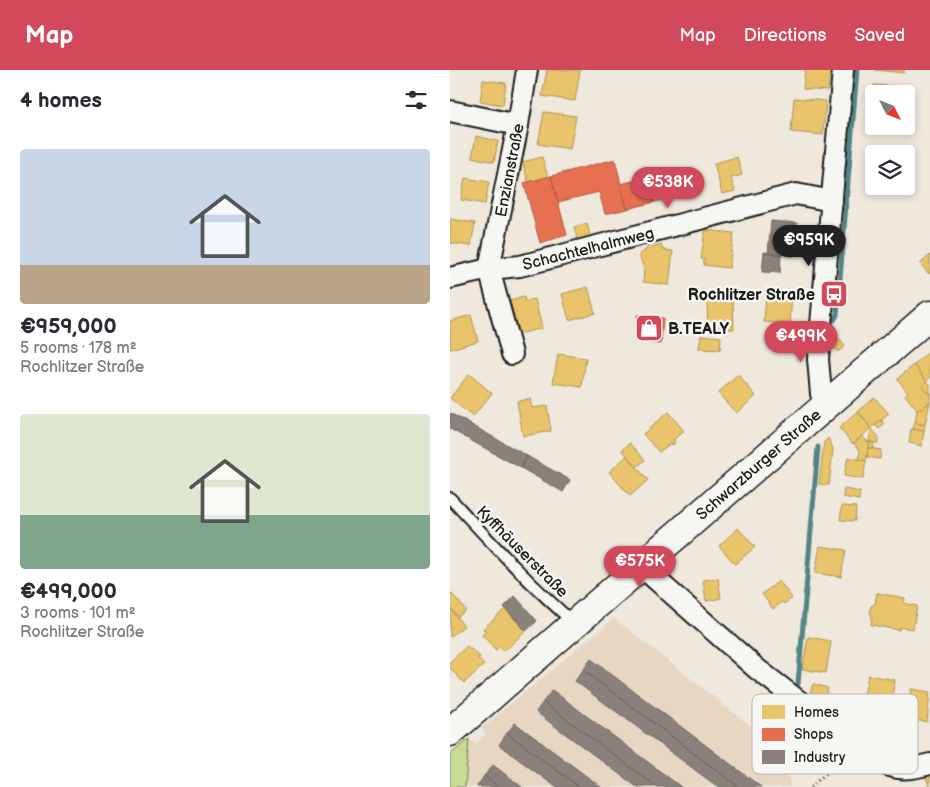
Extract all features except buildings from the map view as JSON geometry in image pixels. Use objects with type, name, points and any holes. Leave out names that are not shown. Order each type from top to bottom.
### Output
[{"type":"street","name":"Enzianstraße","points":[[489,269],[527,70]]},
{"type":"street","points":[[828,402],[822,394],[818,359],[843,70]]},
{"type":"street","points":[[450,111],[518,125]]},
{"type":"street","name":"Schachtelhalmweg","points":[[450,278],[489,269],[520,266],[796,194],[832,201]]},
{"type":"street","points":[[489,269],[512,354]]},
{"type":"street","name":"Schwarzburger Straße","points":[[450,732],[576,624],[651,575],[828,402],[930,315]]},
{"type":"street","points":[[651,575],[757,669],[790,694]]},
{"type":"street","points":[[918,768],[930,764]]},
{"type":"lane","name":"Kyffhäuserstraße","points":[[450,498],[540,593],[576,624]]},
{"type":"path","points":[[810,787],[826,774]]},
{"type":"shaded area","points":[[614,618],[752,727],[752,774],[788,774],[790,787],[465,787],[469,739],[476,744],[485,735],[482,728]]},
{"type":"green space","points":[[469,739],[465,787],[450,787],[450,755]]},
{"type":"waterway","points":[[834,320],[837,315],[857,70]]},
{"type":"waterway","points":[[798,684],[818,447]]},
{"type":"place","name":"Rochlitzer Straße","points":[[834,294]]},
{"type":"place","name":"B.TEALY","points":[[649,328]]}]
